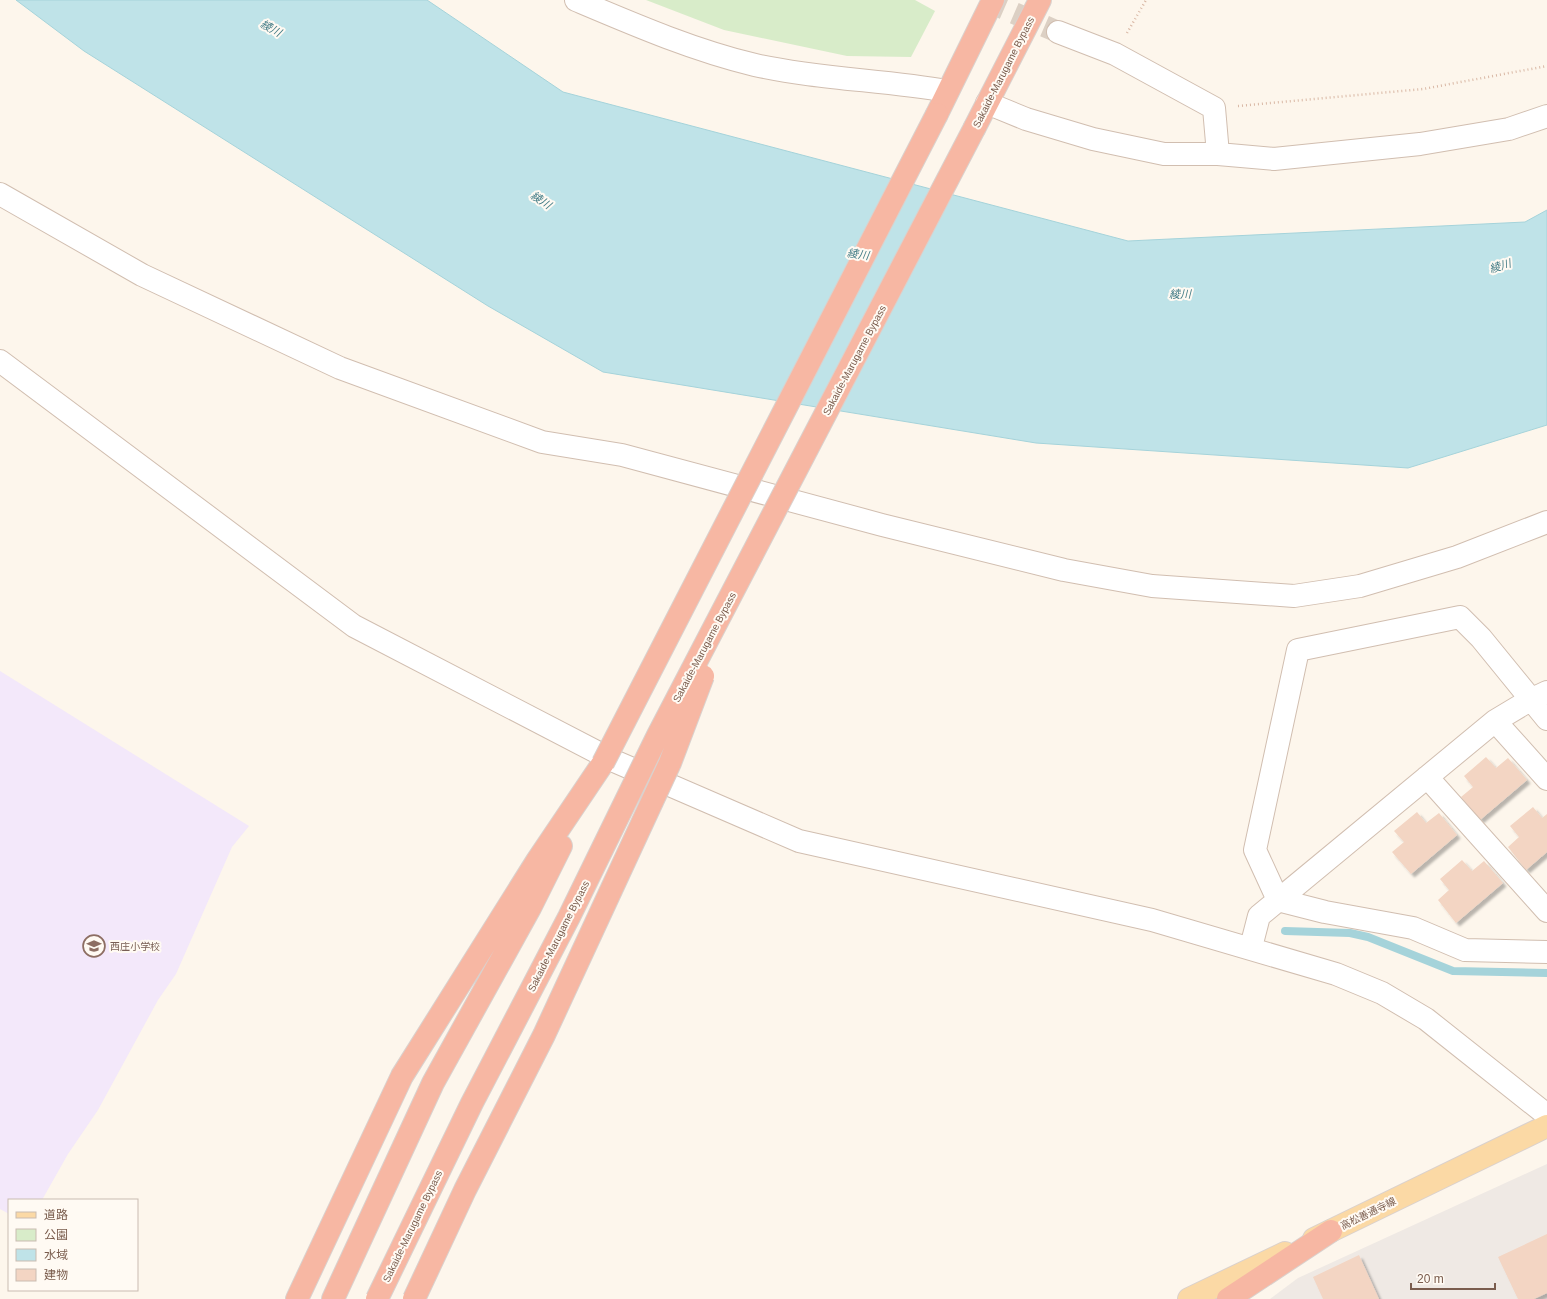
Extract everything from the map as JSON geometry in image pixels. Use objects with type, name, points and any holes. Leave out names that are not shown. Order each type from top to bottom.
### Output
[{"type":"highway","points":[[333,1299],[433,1083],[530,908],[994,0]]},
{"type":"highway","name":"Sakaide-Marugame Bypass","points":[[377,1299],[386,1277],[472,1103],[569,916],[658,735],[976,127],[1040,0]]},
{"type":"highway","points":[[414,1299],[465,1190],[544,1035],[670,763],[737,585]]},
{"type":"highway","points":[[297,1299],[402,1076],[537,861],[603,763]]},
{"type":"highway","points":[[1228,1299],[1331,1231]]},
{"type":"main road","name":"高松善通寺線","points":[[1188,1299],[1547,1126]]},
{"type":"street","points":[[576,0],[672,41],[755,65],[947,91]]},
{"type":"street","points":[[1058,32],[1115,54],[1214,108],[1218,154]]},
{"type":"street","points":[[987,103],[1026,119],[1093,139],[1164,154],[1218,154],[1274,159],[1420,144],[1509,129],[1547,116]]},
{"type":"street","points":[[0,194],[142,275],[340,368],[542,442],[622,455],[882,525],[1064,570],[1152,586],[1294,596],[1360,586],[1457,557],[1547,522]]},
{"type":"street","points":[[0,361],[354,626],[614,761],[799,841],[1152,920],[1336,974],[1382,993],[1426,1019],[1547,1115]]},
{"type":"street","points":[[1278,900],[1255,850],[1298,650],[1460,617],[1538,696],[1547,719]]},
{"type":"street","points":[[1251,948],[1259,916],[1495,721],[1538,696]]},
{"type":"street","points":[[1495,721],[1547,779]]},
{"type":"street","points":[[1427,777],[1547,911]]},
{"type":"street","points":[[1278,900],[1325,912],[1413,928],[1465,950],[1547,952]]},
{"type":"path","points":[[1115,54],[1146,0]]},
{"type":"path","points":[[1214,108],[1423,89],[1547,66]]},
{"type":"shaded area","name":"西庄小学校","points":[[0,671],[249,826],[232,847],[176,974],[158,1000],[98,1110],[68,1154],[43,1199],[8,1199],[8,1213],[0,1209]]},
{"type":"shaded area","points":[[1547,1164],[1547,1299],[1270,1299],[1298,1278]]},
{"type":"green space","points":[[646,0],[915,0],[935,11],[911,57],[847,56],[724,30]]},
{"type":"water","name":"綾川","points":[[16,0],[427,0],[563,92],[1128,241],[1525,222],[1547,210],[1547,425],[1408,468],[1036,443],[603,372],[488,306],[84,51]]},
{"type":"building","points":[[1486,757],[1496,768],[1508,758],[1527,780],[1480,820],[1461,797],[1473,787],[1464,776]]},
{"type":"building","points":[[1533,807],[1542,818],[1547,814],[1547,852],[1526,870],[1508,847],[1519,837],[1510,826]]},
{"type":"building","points":[[1417,812],[1426,823],[1439,813],[1457,835],[1411,874],[1392,852],[1404,842],[1394,831]]},
{"type":"building","points":[[1462,860],[1472,871],[1484,861],[1503,883],[1456,923],[1438,900],[1449,890],[1440,879]]},
{"type":"building","points":[[1547,1234],[1547,1293],[1534,1299],[1518,1299],[1498,1257]]},
{"type":"building","points":[[1359,1255],[1379,1299],[1323,1299],[1313,1277]]},
{"type":"waterway","points":[[1285,931],[1350,933],[1368,937],[1453,971],[1547,973]]},
{"type":"tunnel","points":[[984,0],[1058,32]]},
{"type":"place","name":"西庄小学校","points":[[94,946]]}]
